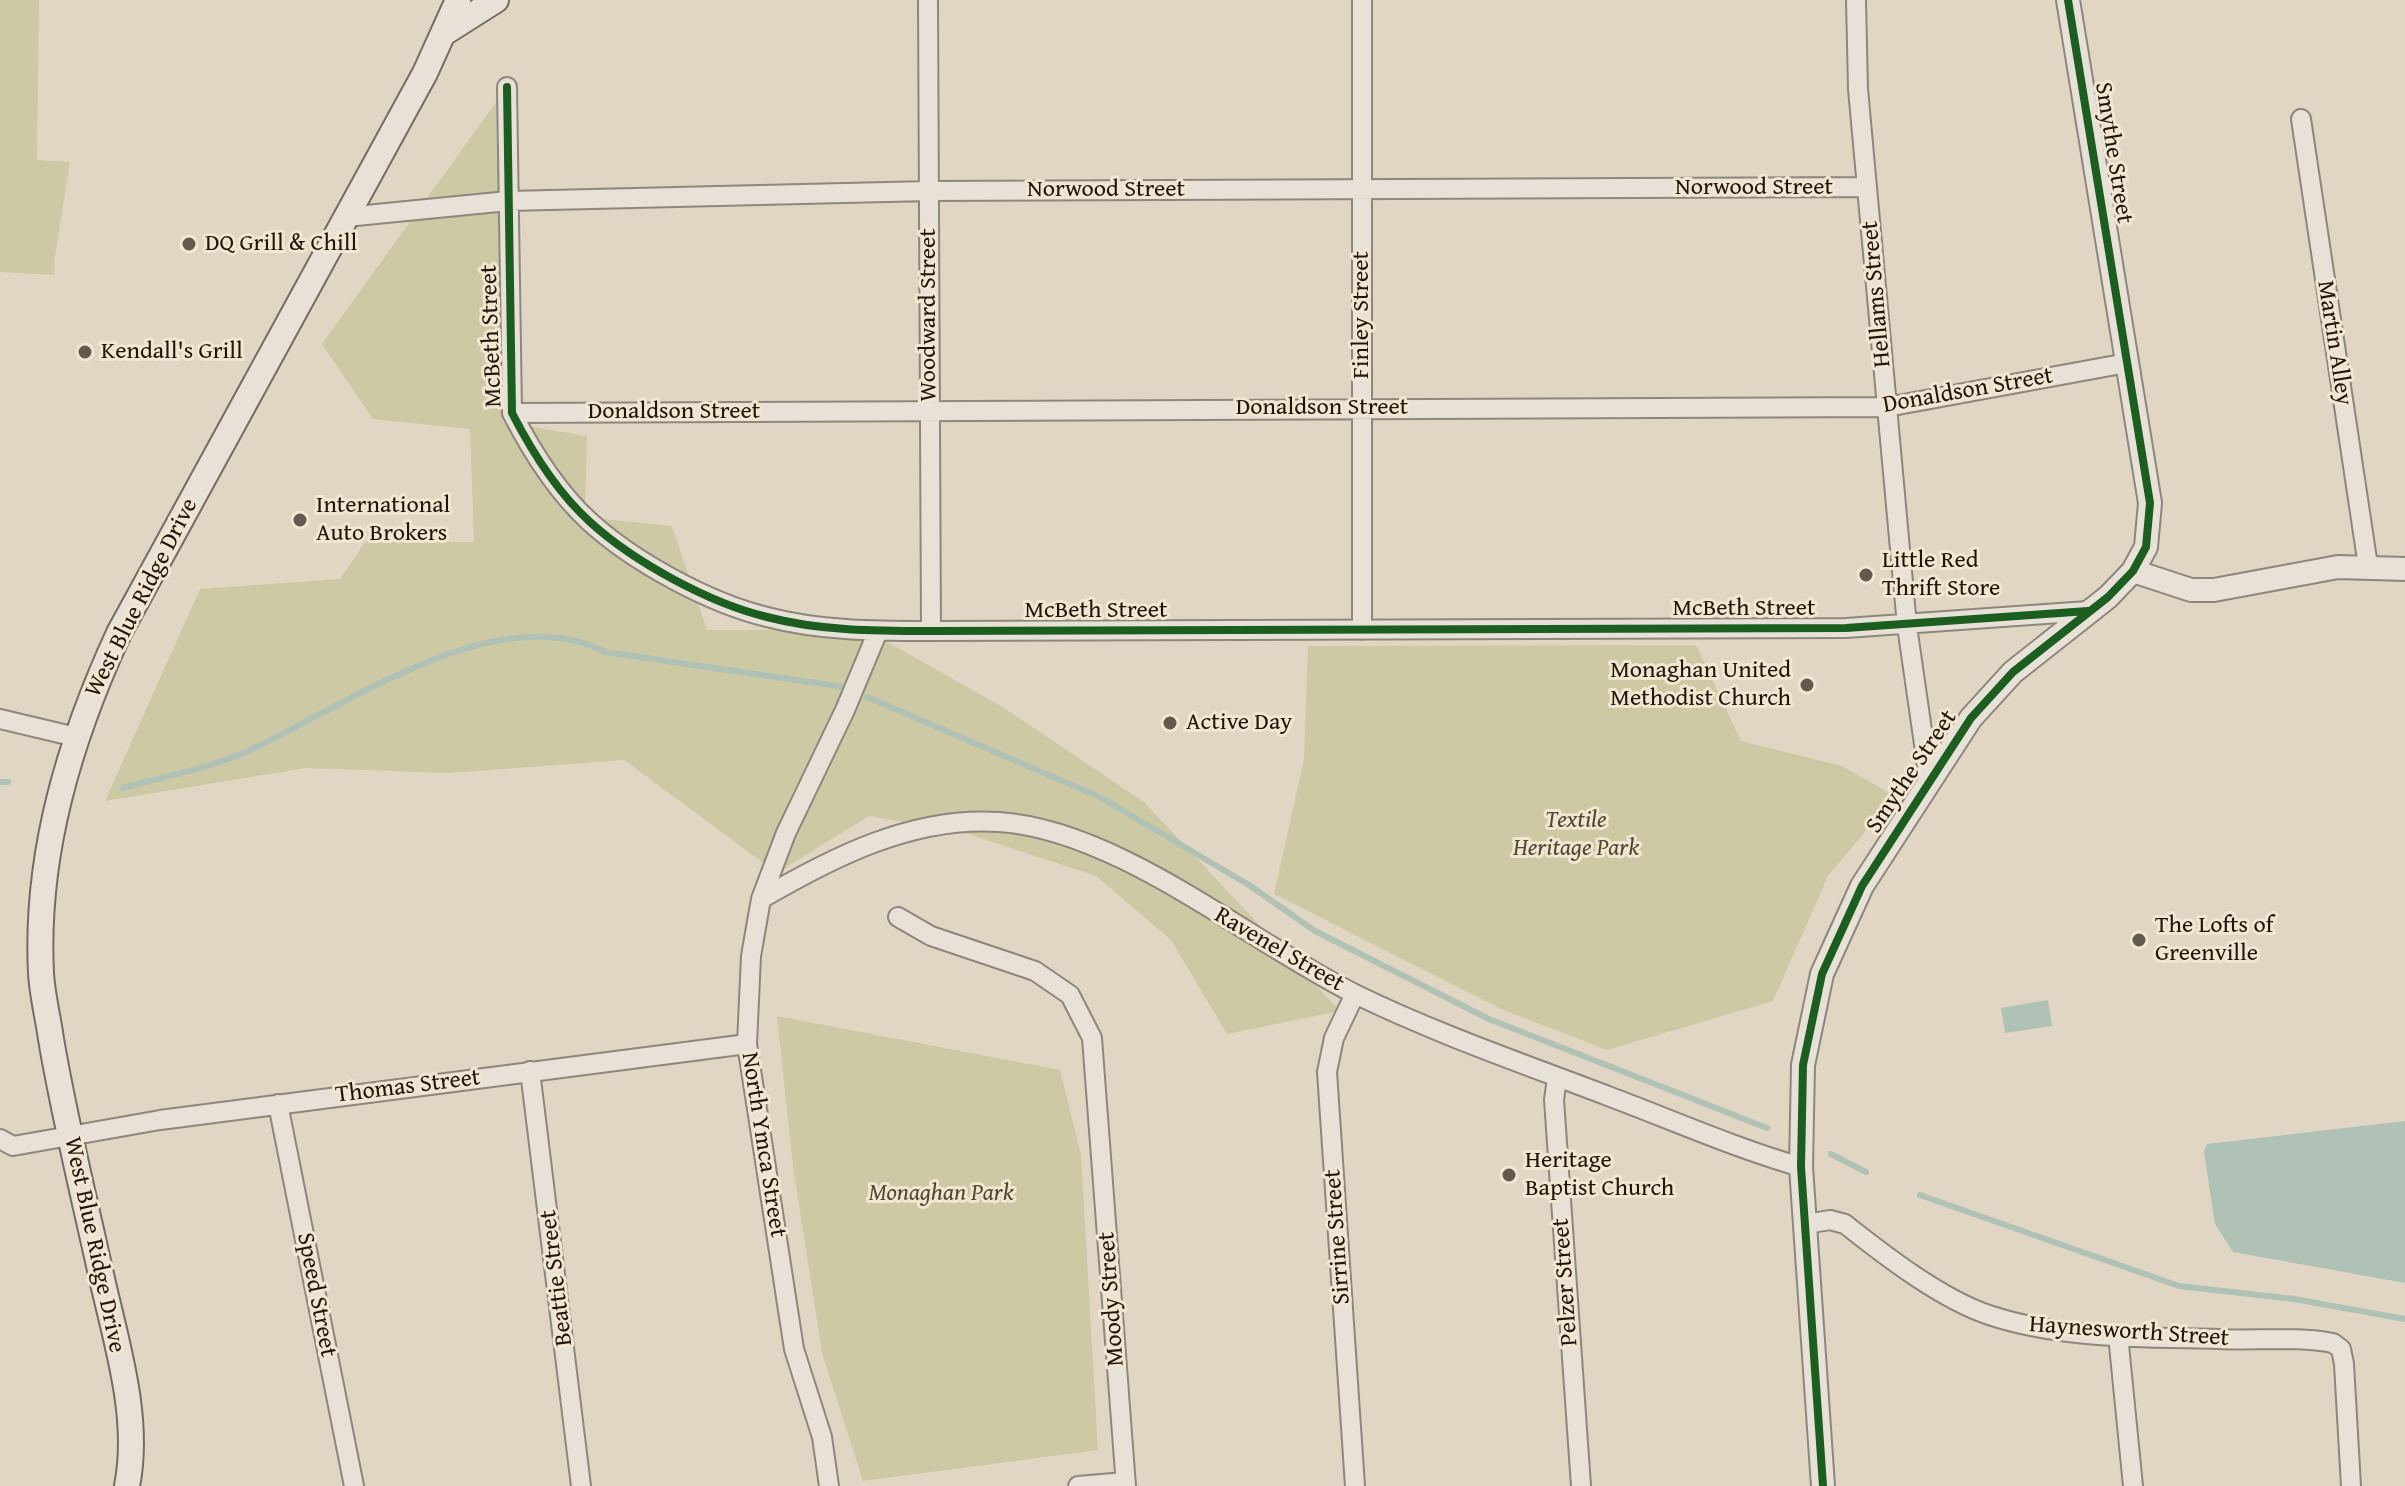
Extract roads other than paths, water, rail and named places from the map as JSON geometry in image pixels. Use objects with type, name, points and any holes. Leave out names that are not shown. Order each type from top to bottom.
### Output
[{"type":"main road","name":"West Blue Ridge Drive","points":[[127,1486],[130,1446],[125,1385],[70,1134],[41,976],[40,928],[52,831],[76,737],[91,693],[119,633],[346,217],[444,33],[458,0]]},
{"type":"main road","points":[[444,33],[496,0]]},
{"type":"street","name":"Woodward Street","points":[[928,0],[931,631]]},
{"type":"street","name":"Finley Street","points":[[1362,0],[1362,630]]},
{"type":"street","name":"Hellams Street","points":[[1856,0],[1858,89],[1907,626],[1929,779]]},
{"type":"street","name":"Smythe Street","points":[[1823,1486],[1801,1167],[1803,1065],[1822,974],[1862,886],[1929,779],[1987,700],[2013,672],[2133,571],[2146,547],[2150,503],[2068,0]]},
{"type":"street","name":"McBeth Street","points":[[507,87],[512,413],[533,453],[589,522],[664,573],[717,600],[768,617],[818,626],[878,631],[1362,630],[1907,626],[2088,611]]},
{"type":"street","name":"Martin Alley","points":[[2301,119],[2368,566]]},
{"type":"street","name":"Norwood Street","points":[[346,217],[508,201],[929,191],[1867,187]]},
{"type":"street","name":"Donaldson Street","points":[[512,413],[1887,407],[2127,363]]},
{"type":"street","points":[[2133,571],[2191,590],[2214,590],[2338,567],[2405,569]]},
{"type":"street","name":"North Ymca Street","points":[[829,1486],[822,1437],[794,1349],[747,1044],[751,956],[761,899],[786,833],[845,710],[878,631]]},
{"type":"street","points":[[0,719],[76,737]]},
{"type":"street","name":"Ravenel Street","points":[[761,899],[826,861],[890,838],[961,823],[1026,825],[1066,835],[1115,856],[1355,994],[1557,1078],[1760,1155],[1801,1167]]},
{"type":"street","name":"Moody Street","points":[[898,917],[931,936],[1035,971],[1070,995],[1092,1038],[1126,1484]]},
{"type":"street","name":"Sirrine Street","points":[[1355,994],[1334,1038],[1327,1072],[1355,1486]]},
{"type":"street","name":"Thomas Street","points":[[0,1139],[13,1146],[70,1134],[278,1104],[747,1044]]},
{"type":"street","name":"Beattie Street","points":[[530,1071],[581,1486]]},
{"type":"street","name":"Pelzer Street","points":[[1557,1078],[1554,1100],[1581,1486]]},
{"type":"street","name":"Speed Street","points":[[278,1104],[354,1486]]},
{"type":"street","name":"Haynesworth Street","points":[[1806,1224],[1830,1220],[1845,1224],[1875,1248],[1985,1314],[2047,1330],[2333,1343],[2341,1349],[2344,1364],[2351,1486]]},
{"type":"street","points":[[2118,1335],[2133,1486]]},
{"type":"street","points":[[1078,1486],[1126,1484]]},
{"type":"waterway","points":[[123,788],[237,756],[424,663],[471,647],[518,638],[563,639],[605,652],[844,687]]},
{"type":"waterway","points":[[867,697],[1100,797],[1249,885],[1315,931],[1489,1019],[1767,1128]]},
{"type":"waterway","points":[[0,782],[8,782]]},
{"type":"waterway","points":[[1831,1154],[1866,1172]]},
{"type":"waterway","points":[[1920,1195],[2179,1286],[2294,1299],[2405,1319]]},
{"type":"place","name":"DQ Grill & Chill","points":[[189,244]]},
{"type":"place","name":"Kendall's Grill","points":[[85,352]]},
{"type":"place","name":"International Auto Brokers","points":[[300,520]]},
{"type":"place","name":"Little Red Thrift Store","points":[[1866,575]]},
{"type":"place","name":"Monaghan United Methodist Church","points":[[1807,685]]},
{"type":"place","name":"Active Day","points":[[1170,723]]},
{"type":"place","name":"The Lofts of Greenville","points":[[2139,940]]},
{"type":"place","name":"Heritage Baptist Church","points":[[1509,1175]]},
{"type":"park label","name":"Textile Heritage Park","points":[[1576,835]]},
{"type":"park label","name":"Monaghan Park","points":[[941,1194]]}]
